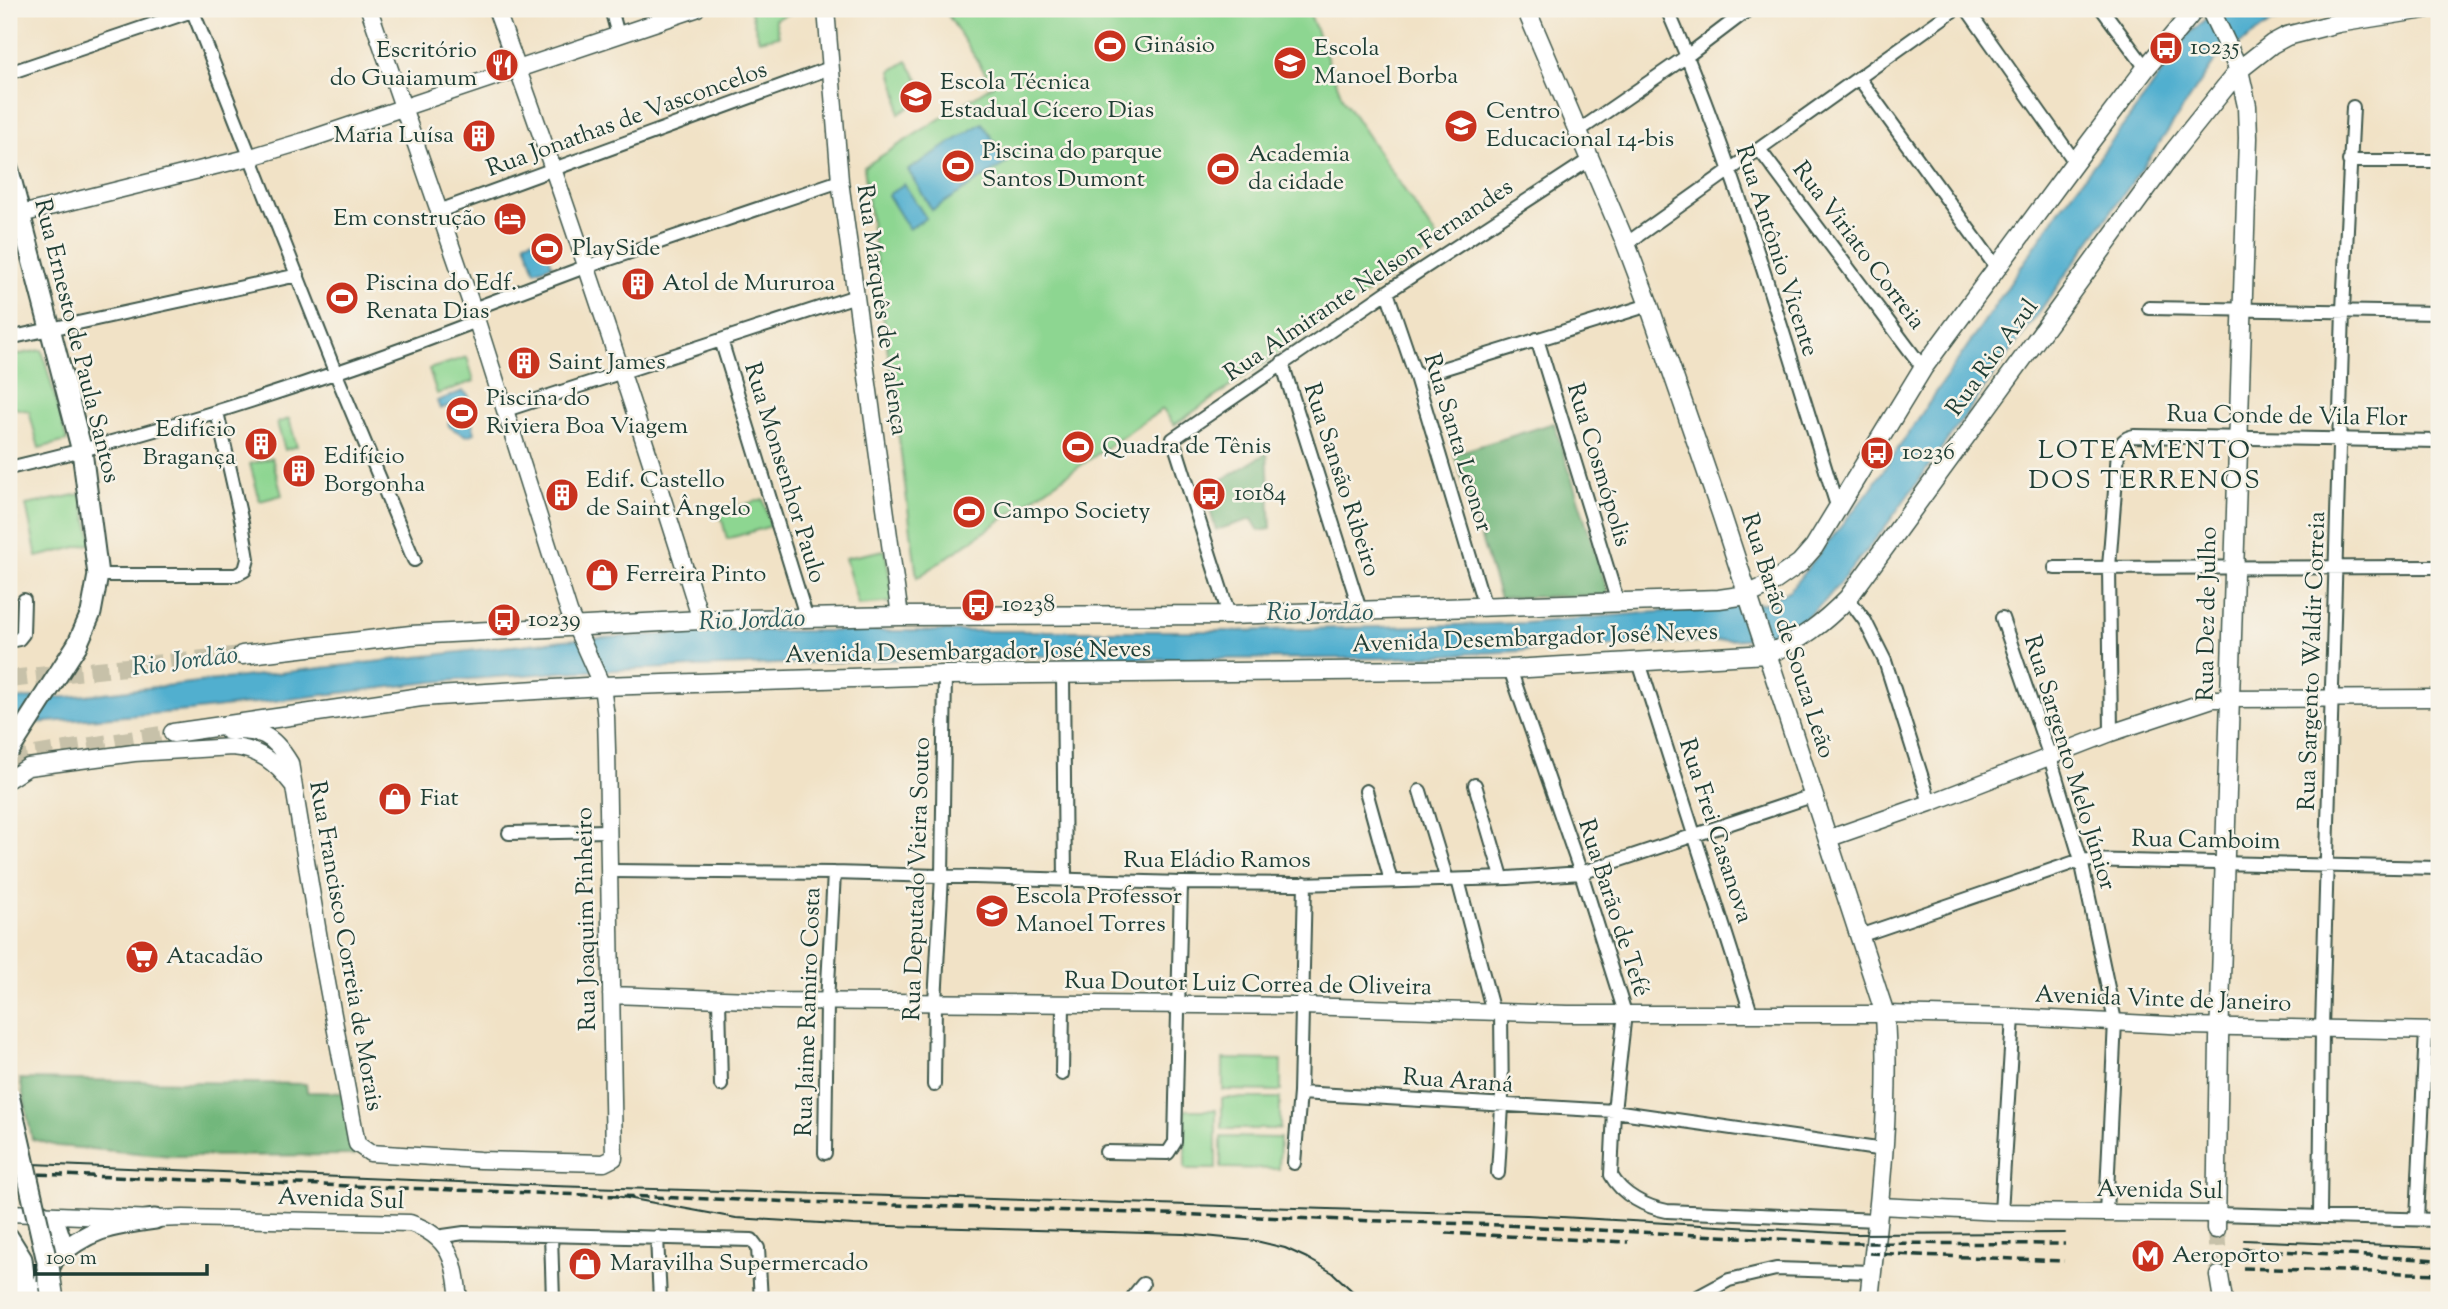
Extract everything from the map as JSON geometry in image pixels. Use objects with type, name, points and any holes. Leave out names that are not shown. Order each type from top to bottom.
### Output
[{"type":"highway","points":[[50,1300],[51,1263]]},
{"type":"main road","name":"Rua Barão de Souza Leão","points":[[1526,9],[1626,244],[1648,305],[1766,649],[1885,1014],[1888,1074],[1884,1150],[1869,1300]]},
{"type":"main road","name":"Rua Rio Azul","points":[[1749,599],[1800,563],[1814,547],[1923,368],[2146,68],[2195,9]]},
{"type":"main road","name":"Rua Dez de Julho","points":[[2210,9],[2237,65],[2247,106],[2248,138],[2219,1027],[2216,1221]]},
{"type":"main road","name":"Rua Rio Azul","points":[[1766,649],[1805,637],[1848,598],[2237,65],[2287,36],[2338,23],[2425,9]]},
{"type":"main road","name":"Rua Ernesto de Paula Santos","points":[[9,171],[14,215],[50,329],[82,451],[98,575],[91,613],[77,645],[9,751]]},
{"type":"main road","name":"Avenida Desembargador José Neves","points":[[242,655],[411,635],[576,629],[701,620],[900,616],[1229,615],[1749,599]]},
{"type":"main road","name":"Avenida Desembargador José Neves","points":[[180,732],[421,697],[600,680],[1510,669],[1639,662],[1766,649]]},
{"type":"main road","points":[[9,1095],[51,1263]]},
{"type":"main road","points":[[38,1300],[45,1274],[60,1247],[61,1235],[56,1225],[41,1214]]},
{"type":"main road","points":[[51,1263],[86,1235],[124,1224],[155,1219]]},
{"type":"main road","points":[[9,1238],[22,1259],[27,1300]]},
{"type":"main road","points":[[9,1258],[12,1300]]},
{"type":"main road","points":[[2219,1276],[2223,1300]]},
{"type":"street","points":[[9,73],[194,9],[336,374],[414,560]]},
{"type":"street","name":"Rua Joaquim Pinheiro","points":[[369,9],[475,315],[576,629],[600,680],[606,717],[615,1152]]},
{"type":"street","points":[[496,9],[624,373],[701,620]]},
{"type":"street","points":[[611,9],[618,35]]},
{"type":"street","points":[[14,215],[251,157],[301,135],[403,108],[696,9]]},
{"type":"street","name":"Rua Marquês de Valença","points":[[826,9],[840,181],[900,616]]},
{"type":"street","name":"Rua Antônio Vicente","points":[[1667,9],[1687,56],[1728,171],[1838,509]]},
{"type":"street","points":[[1577,132],[1687,56],[1749,9]]},
{"type":"street","points":[[1626,244],[1955,9]]},
{"type":"street","points":[[1967,9],[2075,162]]},
{"type":"street","points":[[2102,9],[2146,68]]},
{"type":"street","name":"Rua Jonathas de Vasconcelos","points":[[439,211],[830,68]]},
{"type":"street","points":[[1859,78],[1996,267]]},
{"type":"street","name":"Rua Sargento Waldir Correia","points":[[2320,1216],[2322,1028],[2343,310],[2353,107]]},
{"type":"street","name":"Rua Viriato Correia","points":[[1759,149],[1923,368]]},
{"type":"street","name":"Rua Almirante Nelson Fernandes","points":[[1229,615],[1173,439],[1387,292],[1590,160]]},
{"type":"street","points":[[2349,160],[2439,161]]},
{"type":"street","points":[[9,468],[82,451],[336,374],[587,267],[840,181]]},
{"type":"street","points":[[9,338],[298,275]]},
{"type":"street","name":"Rua Santa Leonor","points":[[1387,292],[1416,377],[1485,607]]},
{"type":"street","points":[[506,410],[856,296]]},
{"type":"street","points":[[1416,377],[1648,305]]},
{"type":"street","points":[[2148,308],[2439,313]]},
{"type":"street","name":"Rua Cosmópolis","points":[[1538,339],[1618,603]]},
{"type":"street","name":"Rua Monsenhor Paulo","points":[[721,340],[807,619]]},
{"type":"street","name":"Rua Sansão Ribeiro","points":[[1282,363],[1360,610]]},
{"type":"street","points":[[98,575],[236,575],[245,569],[248,559],[217,412]]},
{"type":"street","name":"Rua Conde de Vila Flor","points":[[2109,567],[2118,452],[2120,444],[2127,438],[2439,441]]},
{"type":"street","points":[[2109,567],[2111,733]]},
{"type":"street","points":[[2055,568],[2439,567]]},
{"type":"street","points":[[1848,598],[1866,621],[1885,661],[1930,803]]},
{"type":"street","points":[[9,641],[19,639],[23,635],[24,600]]},
{"type":"street","name":"Rua Sargento Melo Júnior","points":[[2002,618],[2050,757],[2081,860],[2115,1021],[2106,1213]]},
{"type":"street","name":"Rua Frei Casanova","points":[[1639,662],[1751,1013]]},
{"type":"street","name":"Rua Barão de Tefé","points":[[1510,669],[1581,873],[1625,1013],[1614,1111],[1611,1169]]},
{"type":"street","points":[[1063,674],[1065,881]]},
{"type":"street","name":"Rua Deputado Vieira Souto","points":[[934,1085],[935,1002],[942,876],[945,675]]},
{"type":"street","points":[[1827,839],[1930,803],[2111,733],[2213,699],[2439,698]]},
{"type":"street","name":"Rua Francisco Correia de Morais","points":[[180,732],[255,732],[272,739],[290,763],[323,966],[357,1144]]},
{"type":"street","points":[[9,779],[28,767],[134,752],[232,747],[247,748],[261,754],[273,762],[294,786]]},
{"type":"street","points":[[1475,785],[1502,877]]},
{"type":"street","points":[[1366,791],[1391,881]]},
{"type":"street","points":[[1420,791],[1497,1012],[1502,1106],[1498,1173]]},
{"type":"street","name":"Rua Eládio Ramos","points":[[610,871],[834,873],[1181,883],[1452,880],[1581,873],[1812,796]]},
{"type":"street","points":[[509,833],[607,831]]},
{"type":"street","name":"Rua Camboim","points":[[1859,936],[2081,860],[2439,868]]},
{"type":"street","name":"Rua Jaime Ramiro Costa","points":[[825,1153],[827,1002],[834,873]]},
{"type":"street","points":[[1106,1153],[1168,1153],[1175,1142],[1181,883]]},
{"type":"street","points":[[1294,1163],[1300,1093],[1305,883]]},
{"type":"street","name":"Rua Doutor Luiz Correa de Oliveira","points":[[611,995],[827,1002],[1301,1006],[1497,1012],[1885,1014]]},
{"type":"street","points":[[719,999],[721,1085]]},
{"type":"street","points":[[1062,1074],[1063,1004]]},
{"type":"street","name":"Avenida Vinte de Janeiro","points":[[1885,1014],[2219,1027],[2432,1031]]},
{"type":"street","points":[[2001,1212],[2013,1017]]},
{"type":"street","points":[[2417,1219],[2432,1031]]},
{"type":"street","name":"Rua Araná","points":[[1300,1093],[1614,1111],[1884,1150]]},
{"type":"street","name":"Avenida Sul","points":[[357,1144],[370,1153],[480,1160],[604,1163],[614,1158],[615,1152]]},
{"type":"street","name":"Avenida Sul","points":[[1611,1169],[1615,1181],[1639,1202],[1667,1211],[2106,1213],[2216,1221],[2320,1216],[2439,1220]]},
{"type":"street","name":"Avenida Sul","points":[[9,1213],[155,1219],[410,1223],[428,1230],[436,1237]]},
{"type":"street","points":[[436,1237],[464,1233],[752,1240],[758,1248],[761,1300]]},
{"type":"street","points":[[551,1235],[553,1300]]},
{"type":"street","points":[[436,1237],[445,1246],[453,1261],[459,1300]]},
{"type":"street","points":[[657,1237],[660,1300]]},
{"type":"street","points":[[1692,1300],[1729,1280],[1776,1269],[1872,1272]]},
{"type":"street","points":[[1132,1300],[1143,1284]]},
{"type":"green space","points":[[750,9],[801,9],[775,19],[779,36],[759,40]]},
{"type":"green space","points":[[944,9],[1308,9],[1343,99],[1440,243],[1174,425],[1163,409],[917,578],[864,167],[993,85]]},
{"type":"green space","points":[[907,61],[928,95],[899,114],[898,95],[891,71]]},
{"type":"green space","points":[[42,350],[67,441],[39,448],[29,411],[9,407],[9,356]]},
{"type":"green space","points":[[467,357],[474,381],[437,394],[429,369]]},
{"type":"green space","points":[[289,419],[297,446],[285,450],[277,423]]},
{"type":"green space","points":[[1554,423],[1608,592],[1606,595],[1500,598],[1454,454]]},
{"type":"green space","points":[[1267,453],[1271,529],[1259,531],[1252,519],[1216,530],[1204,491]]},
{"type":"green space","points":[[272,458],[282,495],[260,501],[250,464]]},
{"type":"green space","points":[[81,494],[93,543],[37,557],[26,505]]},
{"type":"green space","points":[[763,499],[771,526],[727,539],[720,512]]},
{"type":"green space","points":[[885,550],[894,602],[858,605],[845,558]]},
{"type":"green space","points":[[1223,1059],[1281,1060],[1281,1091],[1223,1090]]},
{"type":"green space","points":[[20,1079],[306,1084],[307,1092],[344,1093],[355,1155],[172,1156],[57,1146],[32,1139]]},
{"type":"green space","points":[[1222,1098],[1280,1098],[1280,1129],[1222,1129]]},
{"type":"green space","points":[[1185,1110],[1216,1110],[1216,1169],[1185,1169]]},
{"type":"green space","points":[[1221,1137],[1280,1138],[1279,1169],[1221,1168]]},
{"type":"water","name":"Rio Jordão","points":[[2217,9],[2335,9],[2272,22],[2215,61],[2153,153],[1883,530],[1825,601],[1805,618],[1764,638],[1388,658],[1130,659],[1013,655],[563,672],[432,682],[189,711],[9,725],[9,699],[69,697],[564,640],[725,631],[1235,631],[1525,623],[1765,603],[1790,590],[1870,490],[2061,208],[2188,35]]},
{"type":"water","name":"Piscina do parque Santos Dumont","points":[[982,123],[1008,162],[932,210],[908,170]]},
{"type":"water","points":[[904,184],[926,218],[909,229],[888,195]]},
{"type":"water","points":[[542,236],[552,265],[535,271],[525,242]]},
{"type":"water","name":"Piscina do Riviera Boa Viagem","points":[[463,391],[469,396],[469,411],[475,433],[466,436],[449,425],[455,410],[454,404],[440,409],[437,401]]},
{"type":"tunnel","points":[[9,679],[242,655]]},
{"type":"tunnel","points":[[9,759],[173,733]]},
{"type":"tunnel","points":[[2216,1229],[2219,1276]]},
{"type":"tram line","points":[[9,1163],[552,1186],[1527,1215],[1855,1234],[2065,1233]]},
{"type":"tram line","points":[[611,1195],[736,1218],[854,1225],[1184,1234],[1256,1241],[1285,1248],[1307,1258],[1333,1273],[1362,1300]]},
{"type":"tram line","points":[[2244,1240],[2439,1248]]},
{"type":"railway","points":[[9,1173],[1501,1225],[1854,1243],[2065,1244]]},
{"type":"railway","points":[[1446,1233],[1628,1242]]},
{"type":"railway","points":[[2243,1249],[2439,1260]]},
{"type":"railway","points":[[1869,1253],[2064,1261]]},
{"type":"railway","points":[[2243,1268],[2439,1274]]},
{"type":"place","name":"Ginásio","points":[[1110,46]]},
{"type":"place","name":"10235","points":[[2166,48]]},
{"type":"place","name":"Escola Manoel Borba","points":[[1290,63]]},
{"type":"place","name":"Escritório do Guaiamum","points":[[502,65]]},
{"type":"place","name":"Escola Técnica Estadual Cícero Dias","points":[[916,97]]},
{"type":"place","name":"Centro Educacional 14-bis","points":[[1461,126]]},
{"type":"place","name":"Maria Luísa","points":[[479,136]]},
{"type":"place","name":"Piscina do parque Santos Dumont","points":[[958,166]]},
{"type":"place","name":"Academia da cidade","points":[[1223,169]]},
{"type":"place","name":"Em construção","points":[[510,219]]},
{"type":"place","name":"PlaySide","points":[[547,249]]},
{"type":"place","name":"Atol de Mururoa","points":[[638,284]]},
{"type":"place","name":"Piscina do Edf. Renata Dias","points":[[342,298]]},
{"type":"place","name":"Saint James","points":[[524,363]]},
{"type":"place","name":"Piscina do Riviera Boa Viagem","points":[[462,413]]},
{"type":"place","name":"Edifício Bragança","points":[[261,444]]},
{"type":"place","name":"Quadra de Tênis","points":[[1078,447]]},
{"type":"place","name":"10236","points":[[1877,453]]},
{"type":"place","name":"Edifício Borgonha","points":[[299,471]]},
{"type":"place","name":"10184","points":[[1209,494]]},
{"type":"place","name":"Edif. Castello de Saint Ângelo","points":[[562,495]]},
{"type":"place","name":"Campo Society","points":[[969,512]]},
{"type":"place","name":"Ferreira Pinto","points":[[602,575]]},
{"type":"place","name":"10238","points":[[978,605]]},
{"type":"place","name":"10239","points":[[504,620]]},
{"type":"place","name":"Fiat","points":[[395,799]]},
{"type":"place","name":"Escola Professor Manoel Torres","points":[[992,911]]},
{"type":"place","name":"Atacadão","points":[[142,957]]},
{"type":"place","name":"Aeroporto","points":[[2148,1256]]},
{"type":"place","name":"Maravilha Supermercado","points":[[585,1264]]},
{"type":"district","name":"LOTEAMENTO DOS TERRENOS","points":[[2145,466]]}]
